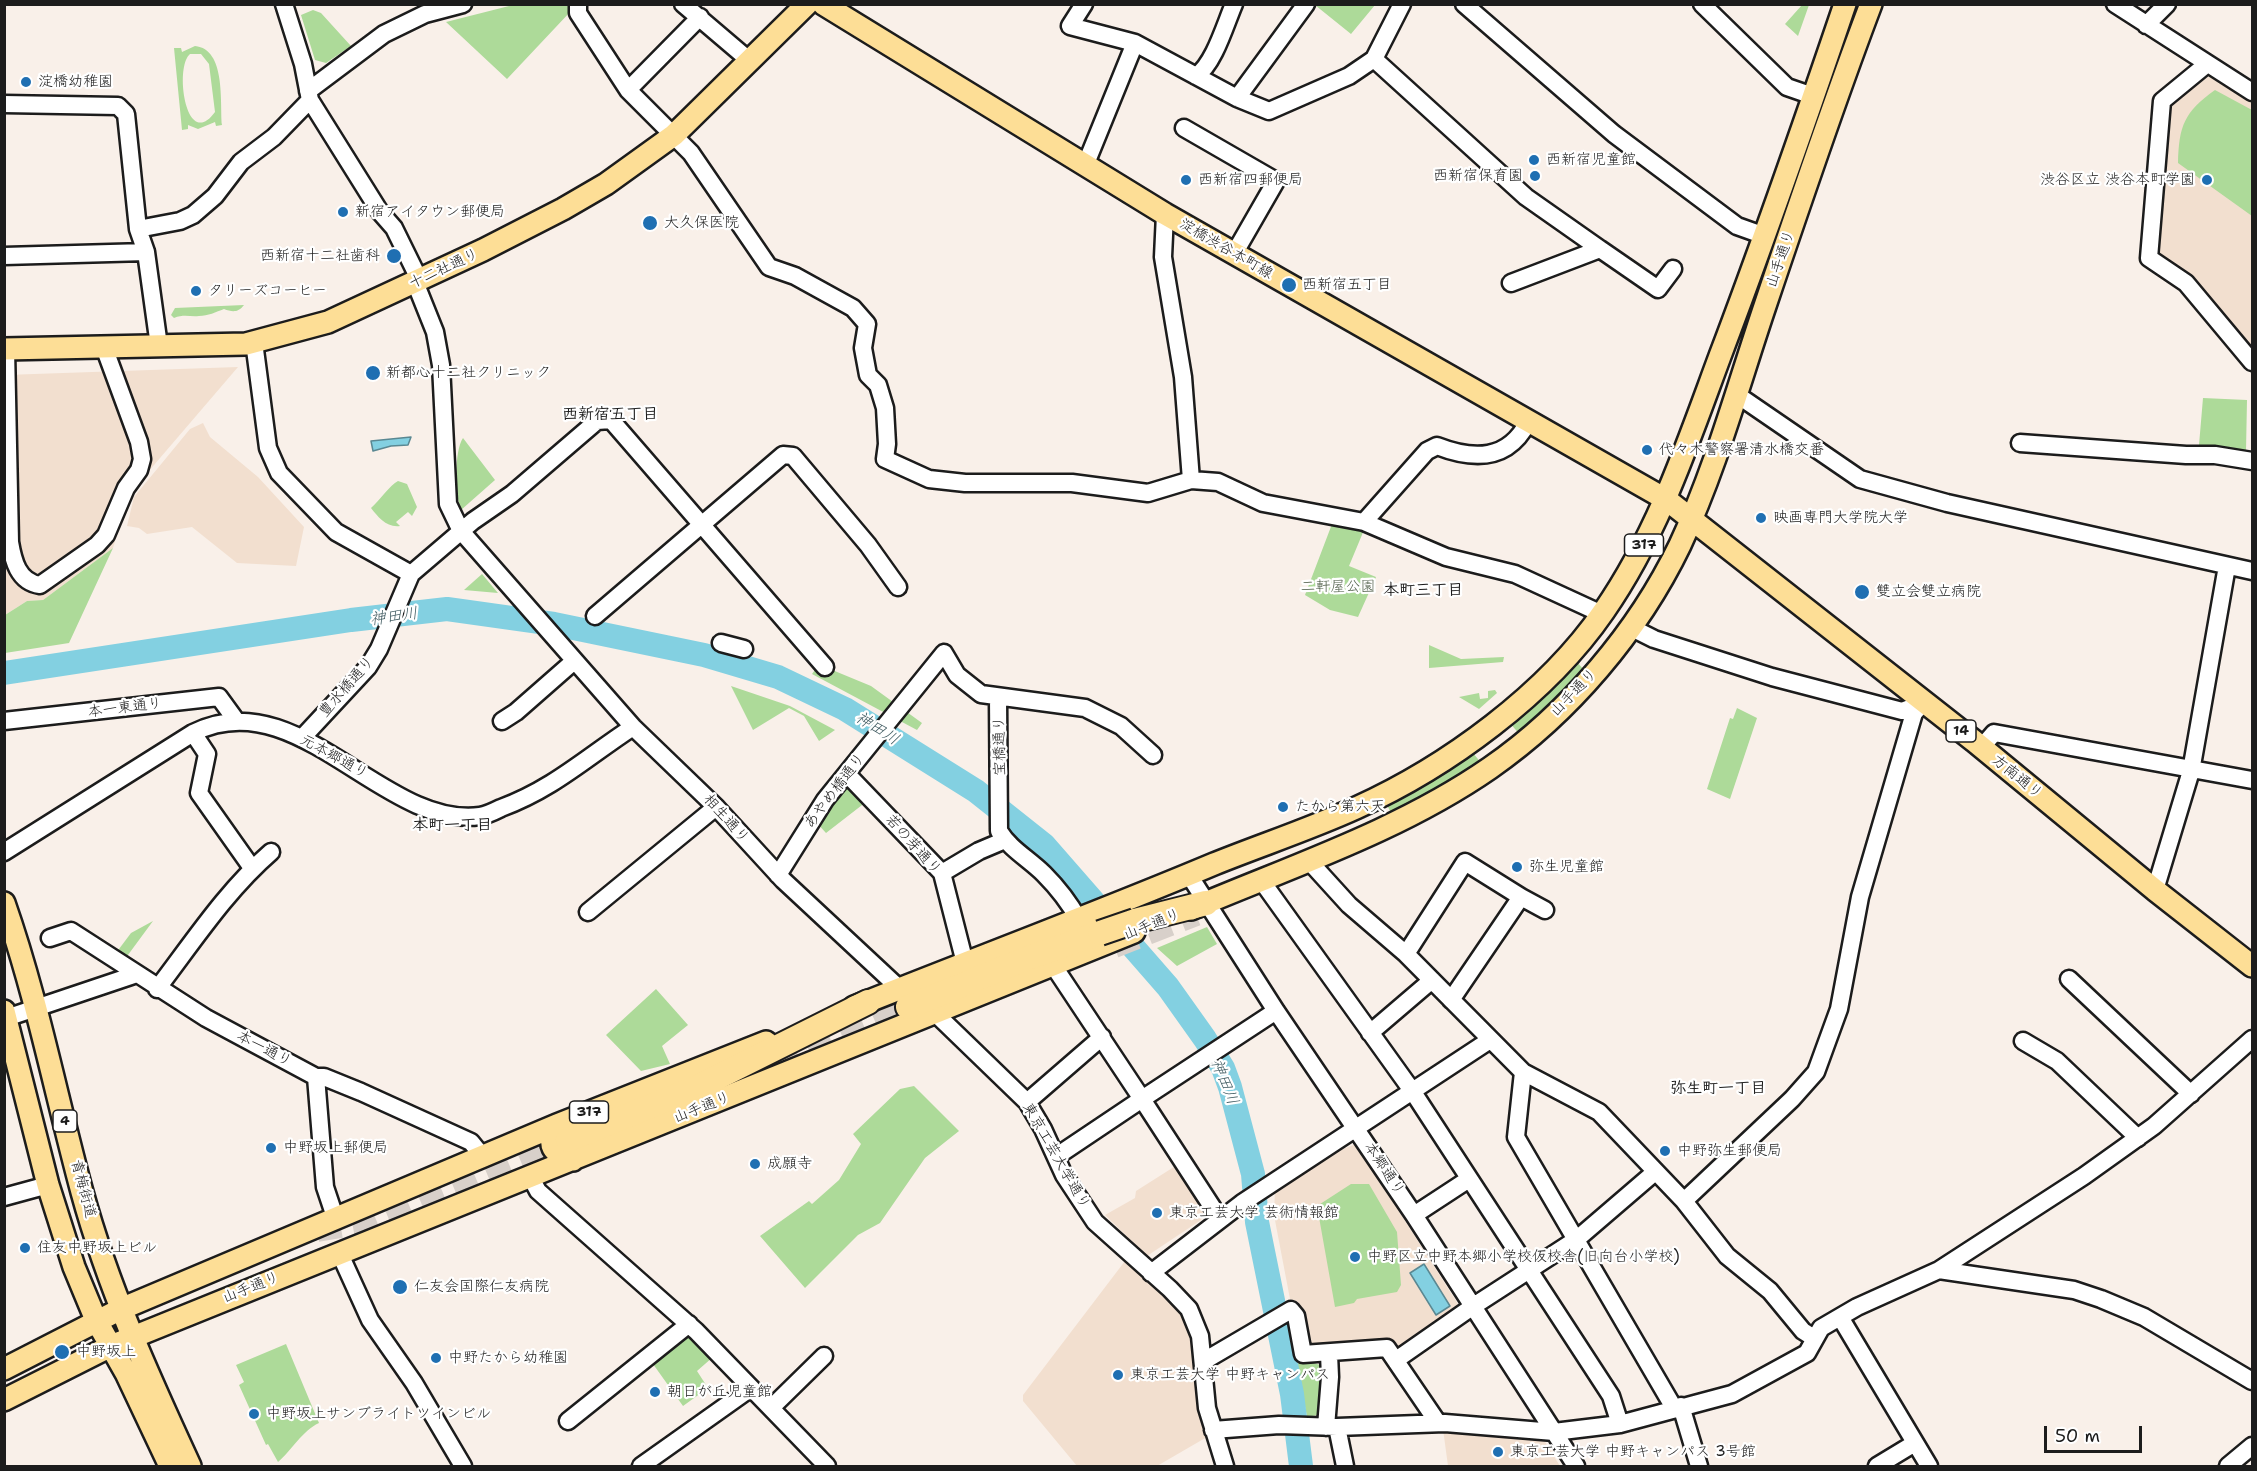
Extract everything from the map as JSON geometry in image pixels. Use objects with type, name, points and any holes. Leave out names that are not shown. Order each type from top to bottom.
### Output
[{"type":"highway","points":[[904,998],[1033,956],[1093,928],[1206,903]]},
{"type":"highway","points":[[566,1142],[700,1086],[868,1002]]},
{"type":"main road","name":"十二社通り","points":[[5,349],[254,342],[328,322],[563,209],[615,178],[674,135],[807,4]]},
{"type":"main road","name":"淀橋渋谷本町線","points":[[823,4],[1166,214],[1666,500]]},
{"type":"main road","name":"山手通り","points":[[1132,918],[1189,875],[1356,808],[1400,786],[1440,761],[1492,724],[1528,694],[1568,655],[1602,614],[1654,528],[1666,500],[1765,236],[1845,4]]},
{"type":"main road","name":"山手通り","points":[[1206,903],[1408,817],[1491,767],[1531,736],[1569,700],[1630,627],[1658,587],[1691,518],[1871,4]]},
{"type":"main road","name":"方南通り","points":[[1666,500],[1924,702],[2155,890],[2253,966]]},
{"type":"main road","name":"青梅街道","points":[[4,903],[21,950],[82,1192],[121,1309],[190,1467]]},
{"type":"main road","name":"山手通り","points":[[4,1369],[121,1309],[484,1158],[566,1142],[936,1014],[1053,965],[1093,928]]},
{"type":"main road","points":[[868,1002],[904,998],[965,963],[1093,928]]},
{"type":"main road","name":"4","points":[[5,1014],[48,1185],[74,1268],[96,1320],[170,1467]]},
{"type":"main road","name":"山手通り","points":[[4,1400],[132,1337],[530,1176],[566,1142]]},
{"type":"main road","points":[[38,1351],[51,1376]]},
{"type":"street","points":[[284,4],[303,63],[309,96],[380,212],[394,228],[417,281],[435,332],[441,365],[448,504],[461,531]]},
{"type":"street","points":[[138,229],[180,221],[193,215],[215,196],[241,162],[274,137],[309,96],[384,34],[425,14],[463,4]]},
{"type":"street","points":[[578,4],[578,13],[628,90],[691,153],[738,225],[769,267],[795,276],[853,308],[867,324],[863,348],[868,375],[878,385],[885,408],[887,444],[885,459],[929,479],[965,483],[1094,486],[1148,493],[1191,480],[1218,483],[1263,502],[1364,522],[1446,556],[1515,574],[1602,614]]},
{"type":"street","points":[[683,4],[750,61]]},
{"type":"street","points":[[1084,4],[1070,26],[1135,43],[1237,98],[1269,111],[1349,76],[1374,59],[1402,4]]},
{"type":"street","points":[[1196,76],[1201,73],[1217,44],[1234,4]]},
{"type":"street","points":[[1237,98],[1306,4]]},
{"type":"street","points":[[1464,4],[1614,134],[1737,226],[1765,236]]},
{"type":"street","points":[[1702,4],[1787,87],[1813,96]]},
{"type":"street","points":[[2115,4],[2253,92]]},
{"type":"street","points":[[2146,25],[2167,4]]},
{"type":"street","points":[[628,90],[700,17]]},
{"type":"street","points":[[1085,166],[1135,43]]},
{"type":"street","points":[[1374,59],[1526,197],[1600,249],[1658,289],[1673,269]]},
{"type":"street","points":[[2207,64],[2162,101],[2149,258],[2186,284],[2253,362]]},
{"type":"street","points":[[4,104],[118,106],[126,114],[138,229],[146,252],[159,346]]},
{"type":"street","points":[[1184,128],[1276,181],[1234,254]]},
{"type":"street","points":[[1166,214],[1163,257],[1183,377],[1191,480]]},
{"type":"street","points":[[1511,283],[1600,249]]},
{"type":"street","points":[[4,256],[146,252]]},
{"type":"street","points":[[254,342],[268,448],[279,473],[336,532],[411,574],[461,531],[512,494],[597,421],[611,420],[825,667]]},
{"type":"street","points":[[5,349],[10,542],[13,562],[20,574],[32,584],[40,585],[97,545],[106,535],[126,488],[139,470],[142,459],[139,442],[104,347]]},
{"type":"street","points":[[1736,394],[1860,479],[1947,503],[2253,571]]},
{"type":"street","points":[[1364,522],[1427,451],[1437,446],[1463,456],[1482,455],[1502,450],[1522,434],[1528,422]]},
{"type":"street","points":[[2020,443],[2186,455],[2216,455],[2253,460]]},
{"type":"street","points":[[595,616],[783,455],[793,456],[868,545],[898,587]]},
{"type":"street","name":"相生通り","points":[[461,531],[573,662],[635,729],[716,807],[778,875],[904,998]]},
{"type":"street","points":[[2155,890],[2191,771],[2227,566]]},
{"type":"street","name":"豊水橋通り","points":[[302,738],[368,667],[379,649],[397,601],[411,574]]},
{"type":"street","points":[[1630,627],[1654,639],[1829,693],[1902,711],[1924,702]]},
{"type":"street","points":[[721,643],[744,649]]},
{"type":"street","name":"あやめ橋通り","points":[[778,875],[825,800],[944,653],[957,675],[967,685],[981,694],[999,698]]},
{"type":"street","points":[[502,721],[516,712],[573,662]]},
{"type":"street","name":"本一東通り","points":[[4,721],[219,697],[234,719]]},
{"type":"street","points":[[999,698],[1085,708],[1121,726],[1153,754]]},
{"type":"street","name":"宝橋通り","points":[[999,698],[1002,835]]},
{"type":"street","points":[[1684,1202],[1792,1099],[1816,1072],[1839,1009],[1860,897],[1914,713],[1924,702]]},
{"type":"street","name":"元本郷通り","points":[[4,852],[193,732],[209,724],[234,719],[261,724],[302,738],[417,804],[447,815],[480,816],[546,789],[635,729]]},
{"type":"street","points":[[193,732],[207,754],[199,793],[252,868]]},
{"type":"street","points":[[1981,748],[1994,733],[2191,771],[2253,780]]},
{"type":"street","name":"若の芽通り","points":[[847,774],[942,873],[965,963]]},
{"type":"street","points":[[588,912],[716,807]]},
{"type":"street","points":[[942,873],[1002,835],[1044,874],[1093,928]]},
{"type":"street","points":[[157,989],[252,868],[270,852]]},
{"type":"street","points":[[1309,861],[1349,905],[1406,954],[1523,1072],[1599,1112],[1684,1202],[1727,1256],[1770,1292],[1803,1331],[1814,1338]]},
{"type":"street","points":[[1406,954],[1465,862],[1545,910]]},
{"type":"street","name":"本郷通り","points":[[1189,875],[1276,1011],[1414,1215],[1576,1467]]},
{"type":"street","points":[[1262,880],[1413,1092],[1611,1396],[1620,1424]]},
{"type":"street","points":[[1452,1000],[1521,897]]},
{"type":"street","name":"本一通り","points":[[50,938],[71,931],[157,989],[316,1077],[324,1077],[436,1125],[471,1142],[484,1158]]},
{"type":"street","points":[[1053,965],[1220,1219]]},
{"type":"street","points":[[5,1014],[36,1008],[137,974]]},
{"type":"street","points":[[2069,979],[2191,1094]]},
{"type":"street","points":[[1370,1033],[1432,980]]},
{"type":"street","points":[[1057,1156],[1276,1011]]},
{"type":"street","name":"東京工芸大学通り","points":[[936,1014],[1027,1102],[1057,1156],[1073,1191],[1095,1222],[1190,1309],[1200,1335],[1207,1408],[1225,1467]]},
{"type":"street","points":[[1027,1102],[1101,1037]]},
{"type":"street","points":[[1213,1430],[1308,1425],[1334,1431],[1438,1424],[1554,1432],[1620,1424],[1732,1394],[1807,1353],[1821,1328],[1939,1270],[2084,1176],[2138,1138],[2253,1039]]},
{"type":"street","points":[[1151,1273],[1242,1203],[1490,1040]]},
{"type":"street","points":[[2023,1041],[2056,1061],[2138,1138]]},
{"type":"street","points":[[1523,1072],[1516,1137],[1678,1407],[1699,1467]]},
{"type":"street","points":[[316,1077],[325,1187],[336,1220]]},
{"type":"street","points":[[1396,1360],[1472,1306],[1577,1239],[1655,1172]]},
{"type":"street","points":[[530,1176],[538,1191],[689,1324],[827,1467]]},
{"type":"street","points":[[1414,1215],[1469,1179]]},
{"type":"street","points":[[4,1197],[48,1185]]},
{"type":"street","points":[[339,1252],[370,1320],[414,1383],[463,1467]]},
{"type":"street","points":[[1939,1270],[2074,1290],[2101,1299],[2145,1317],[2253,1381]]},
{"type":"street","points":[[1204,1361],[1263,1324],[1291,1310],[1296,1316],[1303,1354],[1329,1354],[1388,1348],[1438,1424]]},
{"type":"street","points":[[1840,1317],[1929,1467]]},
{"type":"street","points":[[568,1421],[689,1324]]},
{"type":"street","points":[[1329,1354],[1334,1431],[1345,1467]]},
{"type":"street","points":[[771,1408],[824,1356]]},
{"type":"street","points":[[641,1467],[751,1388]]},
{"type":"street","points":[[1877,1467],[1915,1443]]},
{"type":"street","points":[[2228,1467],[2253,1446]]},
{"type":"shaded area","name":"渋谷区立 渋谷本町学園","points":[[2216,76],[2252,99],[2252,351],[2153,254],[2169,105],[2203,78]]},
{"type":"shaded area","points":[[238,367],[130,493],[113,548],[43,600],[27,601],[5,615],[5,375]]},
{"type":"shaded area","points":[[203,423],[210,437],[258,477],[304,527],[296,566],[237,563],[192,527],[147,534],[139,528],[127,526],[134,497],[190,429]]},
{"type":"shaded area","name":"中野区立中野本郷小学校仮校舎(旧向台小学校)","points":[[1356,1144],[1458,1304],[1458,1309],[1399,1351],[1390,1339],[1313,1350],[1306,1345],[1298,1302],[1290,1299],[1274,1215],[1275,1189],[1343,1149]]},
{"type":"shaded area","name":"東京工芸大学 芸術情報館","points":[[1177,1165],[1205,1210],[1201,1220],[1147,1256],[1105,1215],[1135,1198],[1136,1191]]},
{"type":"shaded area","name":"東京工芸大学 中野キャンパス","points":[[1129,1260],[1180,1306],[1194,1334],[1198,1394],[1207,1437],[1157,1466],[1077,1466],[1023,1401],[1023,1395],[1125,1261]]},
{"type":"shaded area","name":"東京工芸大学 中野キャンパス 3号館","points":[[1443,1429],[1542,1437],[1560,1466],[1448,1466]]},
{"type":"green space","points":[[513,5],[571,5],[571,11],[507,79],[446,22]]},
{"type":"green space","points":[[1315,5],[1375,5],[1351,34]]},
{"type":"green space","points":[[1802,5],[1809,5],[1798,36],[1785,24]]},
{"type":"green space","points":[[313,10],[321,13],[351,46],[326,63],[315,60],[301,15]]},
{"type":"green space","points":[[195,46],[205,49],[212,56],[217,66],[221,91],[222,125],[216,126],[215,122],[198,129],[188,125],[188,129],[182,130],[174,48],[181,48],[182,52]],"holes":[[[190,54],[201,54],[209,64],[215,112],[205,122],[197,122],[190,115],[183,89],[185,62]]]},
{"type":"green space","points":[[2215,90],[2252,110],[2252,216],[2178,163],[2180,139],[2185,121],[2196,105]]},
{"type":"green space","points":[[244,305],[237,311],[224,309],[202,316],[174,318],[171,315],[175,308]]},
{"type":"green space","points":[[2203,398],[2247,400],[2246,451],[2199,445]]},
{"type":"green space","points":[[463,438],[495,480],[461,510],[456,473],[458,453]]},
{"type":"green space","points":[[398,481],[407,484],[417,507],[412,516],[408,512],[396,522],[400,526],[395,526],[383,521],[371,508]]},
{"type":"green space","name":"二軒屋公園","points":[[1332,524],[1364,530],[1349,566],[1376,577],[1358,617],[1330,610],[1305,595]]},
{"type":"green space","points":[[113,548],[69,643],[5,653],[5,615],[27,601],[43,600]]},
{"type":"green space","points":[[482,574],[498,593],[464,590]]},
{"type":"green space","points":[[1429,645],[1461,659],[1504,657],[1503,662],[1429,668]]},
{"type":"green space","points":[[1576,661],[1586,672],[1521,736],[1509,722]]},
{"type":"green space","points":[[817,667],[825,667],[871,686],[922,723],[917,730],[812,674]]},
{"type":"green space","points":[[731,686],[790,706],[835,730],[819,741],[804,716],[789,708],[753,730]]},
{"type":"green space","points":[[1495,690],[1497,693],[1479,709],[1459,697],[1479,693],[1480,699],[1488,698],[1488,691]]},
{"type":"green space","points":[[1737,708],[1757,718],[1730,799],[1707,789],[1730,718],[1733,719]]},
{"type":"green space","points":[[1473,753],[1482,764],[1392,815],[1386,803]]},
{"type":"green space","points":[[847,780],[866,802],[826,833],[816,822]]},
{"type":"green space","points":[[153,921],[125,959],[116,953],[131,933]]},
{"type":"green space","points":[[1207,927],[1217,944],[1177,966],[1157,948]]},
{"type":"green space","points":[[656,989],[688,1025],[662,1046],[670,1064],[641,1071],[606,1035]]},
{"type":"green space","points":[[914,1086],[959,1131],[925,1158],[880,1223],[858,1235],[805,1288],[760,1236],[809,1201],[812,1204],[839,1180],[861,1144],[853,1134],[900,1089]]},
{"type":"green space","points":[[1351,1184],[1369,1184],[1397,1232],[1401,1285],[1397,1292],[1357,1299],[1354,1303],[1335,1307],[1317,1206]]},
{"type":"green space","points":[[686,1334],[691,1335],[713,1357],[697,1371],[708,1388],[683,1406],[653,1364]]},
{"type":"green space","points":[[286,1344],[319,1423],[307,1431],[278,1462],[268,1444],[266,1445],[239,1385],[244,1382],[236,1365]]},
{"type":"green space","points":[[1311,1362],[1320,1365],[1324,1372],[1318,1415],[1307,1417],[1297,1363]]},
{"type":"water","points":[[411,437],[408,445],[391,446],[373,451],[371,441]]},
{"type":"water","points":[[1424,1264],[1450,1306],[1436,1315],[1410,1273]]},
{"type":"waterway","name":"神田川","points":[[4,673],[351,620],[447,609],[554,624],[704,655],[778,677],[845,709],[976,791],[1044,845],[1168,987],[1223,1068],[1253,1174],[1257,1222],[1292,1394],[1301,1466]]},
{"type":"tunnel","points":[[1114,946],[1196,914]]},
{"type":"tunnel","points":[[744,1081],[816,1046],[908,1007]]},
{"type":"tunnel","points":[[317,1230],[375,1220],[568,1140]]},
{"type":"place","name":"淀橋幼稚園","points":[[26,82]]},
{"type":"place","name":"西新宿児童館","points":[[1534,160]]},
{"type":"place","name":"西新宿保育園","points":[[1535,176]]},
{"type":"place","name":"西新宿四郵便局","points":[[1186,180]]},
{"type":"place","name":"渋谷区立 渋谷本町学園","points":[[2207,180]]},
{"type":"place","name":"新宿アイタウン郵便局","points":[[343,212]]},
{"type":"place","name":"大久保医院","points":[[650,223]]},
{"type":"place","name":"西新宿十二社歯科","points":[[394,256]]},
{"type":"place","name":"西新宿五丁目","points":[[1289,285]]},
{"type":"place","name":"タリーズコーヒー","points":[[196,291]]},
{"type":"place","name":"新都心十二社クリニック","points":[[373,373]]},
{"type":"place","name":"代々木警察署清水橋交番","points":[[1647,450]]},
{"type":"place","name":"映画専門大学院大学","points":[[1761,518]]},
{"type":"place","name":"雙立会雙立病院","points":[[1862,592]]},
{"type":"place","name":"たから第六天","points":[[1283,807]]},
{"type":"place","name":"弥生児童館","points":[[1517,867]]},
{"type":"place","name":"中野坂上郵便局","points":[[271,1148]]},
{"type":"place","name":"中野弥生郵便局","points":[[1665,1151]]},
{"type":"place","name":"成願寺","points":[[755,1164]]},
{"type":"place","name":"東京工芸大学 芸術情報館","points":[[1157,1213]]},
{"type":"place","name":"住友中野坂上ビル","points":[[25,1248]]},
{"type":"place","name":"中野区立中野本郷小学校仮校舎(旧向台小学校)","points":[[1355,1257]]},
{"type":"place","name":"仁友会国際仁友病院","points":[[400,1287]]},
{"type":"place","name":"中野坂上","points":[[62,1352]]},
{"type":"place","name":"中野たから幼稚園","points":[[436,1358]]},
{"type":"place","name":"東京工芸大学 中野キャンパス","points":[[1118,1375]]},
{"type":"place","name":"朝日が丘児童館","points":[[655,1392]]},
{"type":"place","name":"中野坂上サンブライトツインビル","points":[[254,1414]]},
{"type":"place","name":"東京工芸大学 中野キャンパス 3号館","points":[[1498,1452]]},
{"type":"district","name":"西新宿五丁目","points":[[610,415]]},
{"type":"district","name":"本町三丁目","points":[[1423,591]]},
{"type":"district","name":"本町一丁目","points":[[452,826]]},
{"type":"district","name":"弥生町一丁目","points":[[1718,1089]]}]
